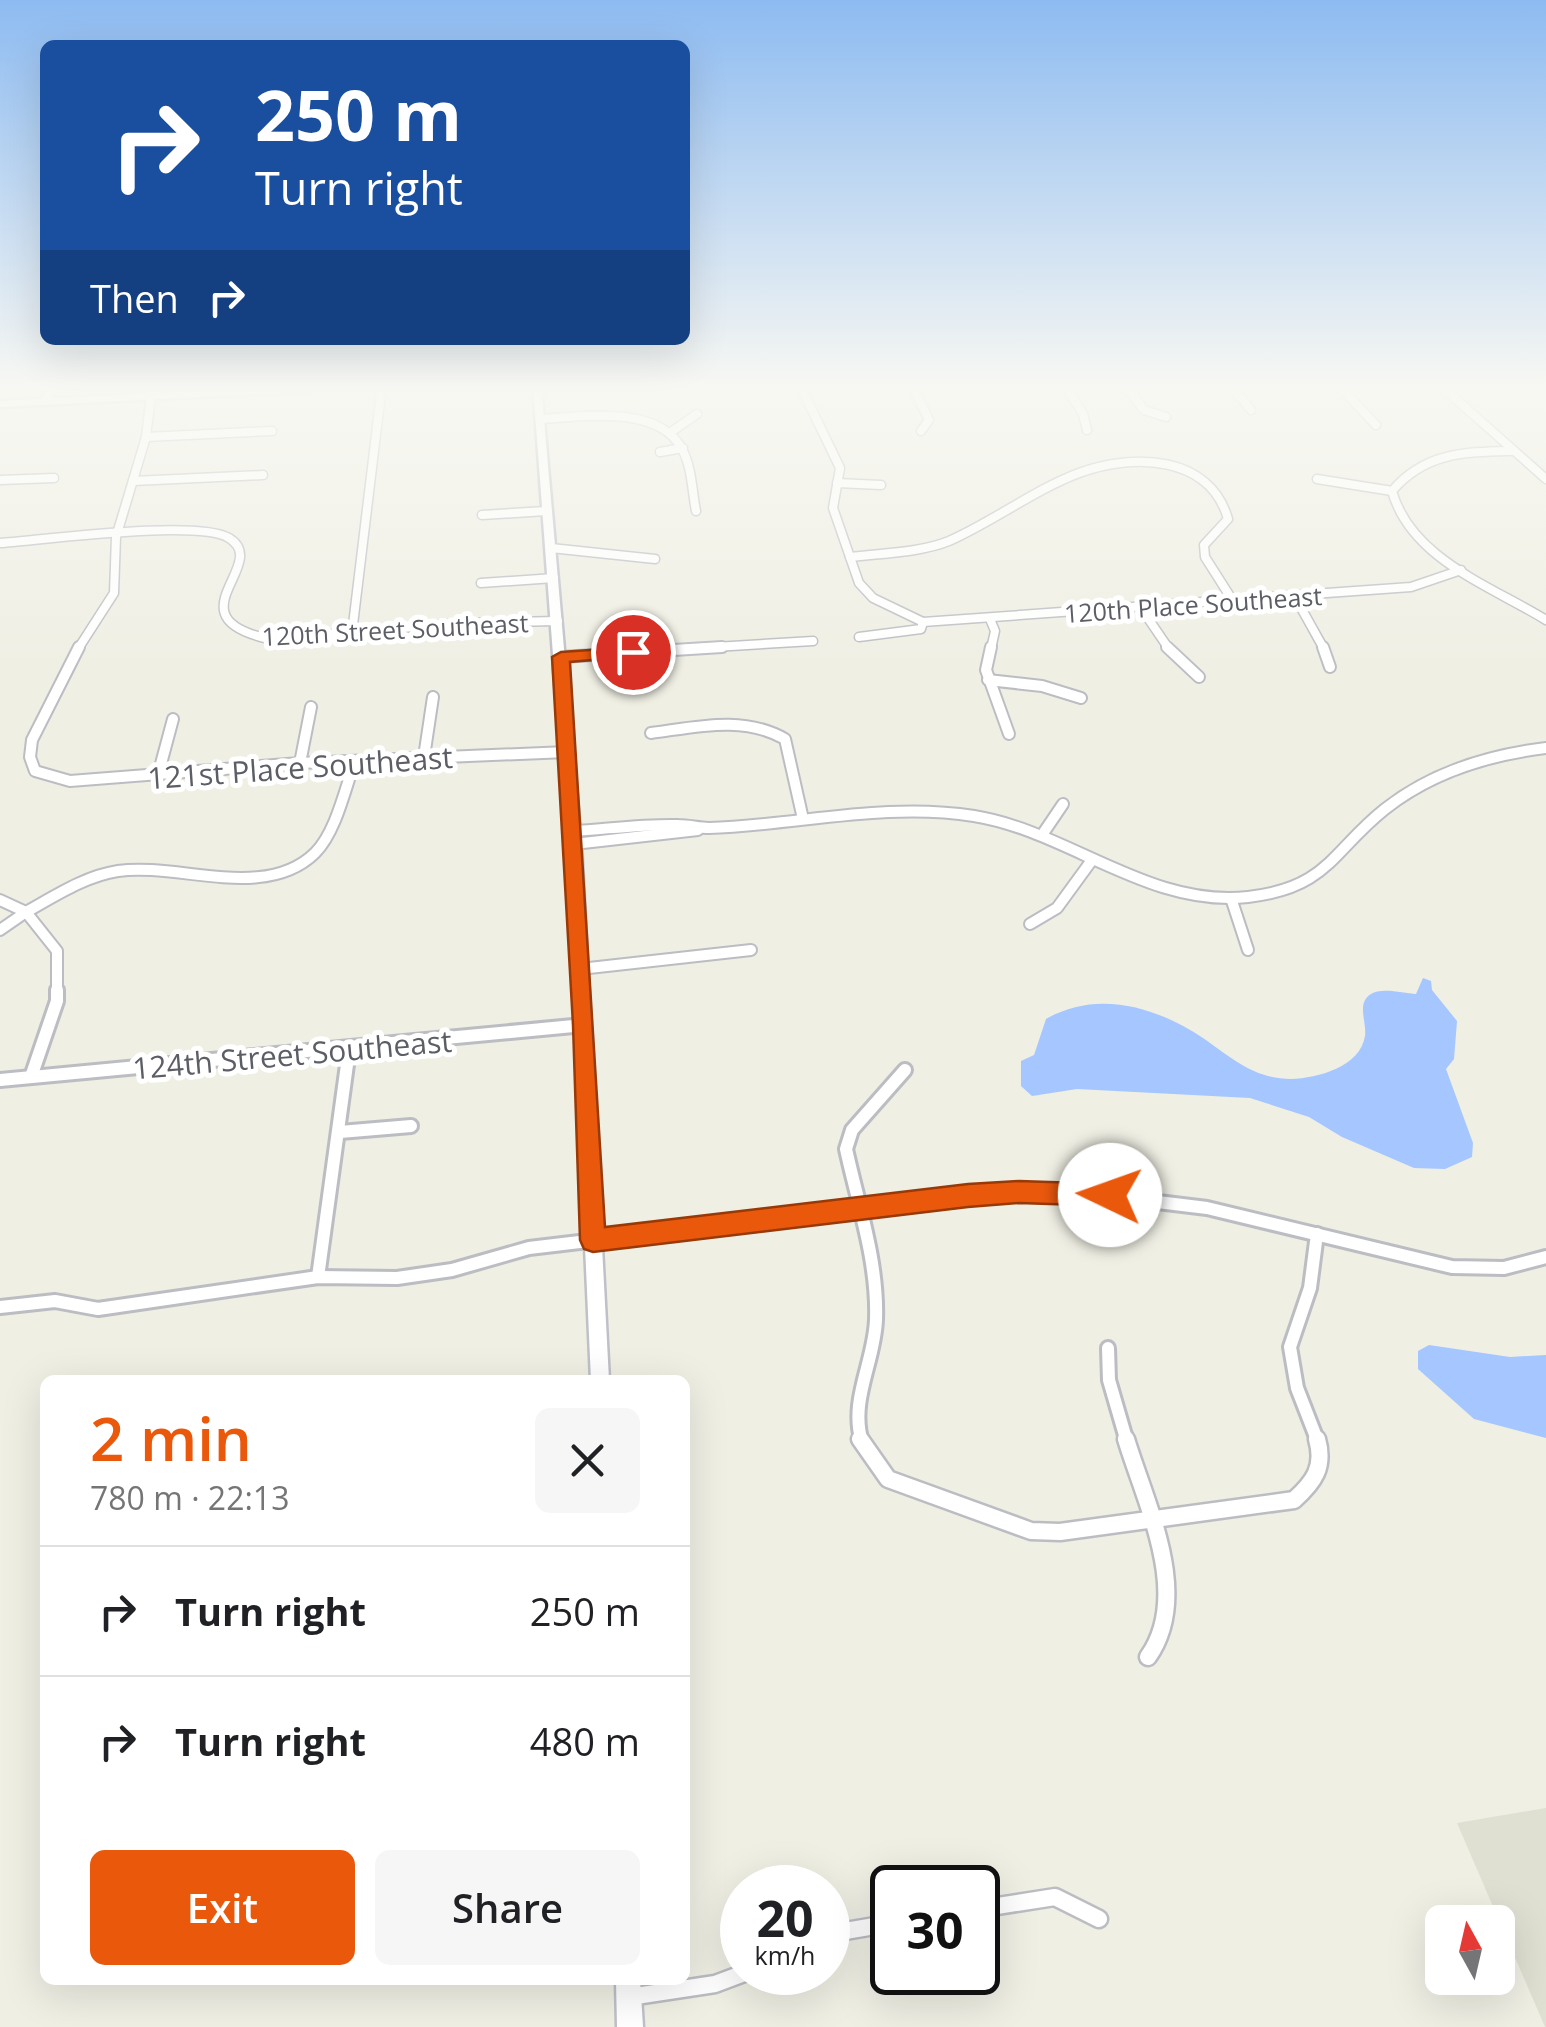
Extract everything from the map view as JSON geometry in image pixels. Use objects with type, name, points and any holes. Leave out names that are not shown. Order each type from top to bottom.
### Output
[{"type":"street","points":[[0,543],[116,536],[133,481],[159,480]]},
{"type":"street","points":[[352,634],[371,480]]},
{"type":"street","points":[[544,480],[573,837],[600,1375]]},
{"type":"street","points":[[690,480],[696,511]]},
{"type":"street","points":[[838,480],[833,508],[859,583],[873,598],[923,622],[921,629],[910,634],[859,637]]},
{"type":"street","points":[[850,558],[946,542],[1069,480]]},
{"type":"street","points":[[1206,480],[1227,509],[1228,518],[1204,545],[1205,557],[1233,601]]},
{"type":"street","points":[[1317,480],[1392,492]]},
{"type":"street","points":[[1401,480],[1392,492],[1393,506],[1403,524],[1461,570],[1546,620]]},
{"type":"street","points":[[837,484],[881,485]]},
{"type":"street","points":[[482,515],[546,512]]},
{"type":"street","name":"120th Street Southeast","points":[[116,536],[194,532],[230,538],[238,546],[238,557],[222,604],[223,618],[234,630],[269,639],[462,623],[558,621]]},
{"type":"street","name":"121st Place Southeast","points":[[116,536],[114,593],[84,635],[32,740],[30,757],[36,771],[70,781],[300,763],[567,752]]},
{"type":"street","points":[[551,548],[655,559]]},
{"type":"street","name":"120th Place Southeast","points":[[923,622],[1411,587],[1461,570]]},
{"type":"street","points":[[481,583],[554,578]]},
{"type":"street","points":[[1295,597],[1318,633],[1330,667]]},
{"type":"street","points":[[1141,608],[1170,651],[1199,677]]},
{"type":"street","points":[[990,618],[995,631],[986,659],[988,680],[1010,734]]},
{"type":"street","points":[[561,657],[813,641]]},
{"type":"street","points":[[988,680],[1042,686],[1082,698]]},
{"type":"street","points":[[424,758],[433,697]]},
{"type":"street","points":[[300,763],[311,707]]},
{"type":"street","points":[[158,776],[173,719]]},
{"type":"street","points":[[651,733],[756,724],[785,739],[803,819]]},
{"type":"street","points":[[573,837],[685,834],[707,828],[902,810],[956,812],[1042,834],[1092,860],[1156,883],[1231,898],[1303,882],[1333,864],[1384,810],[1441,772],[1478,760],[1546,748]]},
{"type":"street","points":[[0,930],[77,882],[117,871],[150,868],[268,875],[315,853],[355,760]]},
{"type":"street","points":[[1042,834],[1063,804]]},
{"type":"street","points":[[1030,924],[1057,908],[1092,860]]},
{"type":"street","points":[[1231,898],[1248,950]]},
{"type":"street","points":[[0,900],[26,912],[57,951],[57,1001],[31,1077]]},
{"type":"street","points":[[580,969],[751,950]]},
{"type":"street","name":"124th Street Southeast","points":[[0,1080],[584,1025]]},
{"type":"street","points":[[318,1278],[350,1050]]},
{"type":"street","points":[[905,1070],[852,1130],[846,1149],[876,1324],[855,1404],[856,1432],[871,1463],[888,1480],[1031,1531],[1060,1532],[1294,1500],[1310,1489],[1320,1468],[1321,1448],[1294,1380],[1290,1348],[1311,1286],[1317,1234]]},
{"type":"street","points":[[340,1132],[411,1126]]},
{"type":"street","points":[[0,1307],[55,1301],[98,1309],[318,1278],[344,1282],[478,1266],[529,1248],[858,1208],[968,1196],[1076,1192],[1206,1208],[1452,1267],[1504,1268],[1546,1256]]},
{"type":"street","points":[[1108,1348],[1109,1380],[1162,1560],[1168,1600],[1163,1636],[1148,1657]]},
{"type":"street","points":[[1000,1906],[1055,1897],[1099,1919]]},
{"type":"street","points":[[630,2027],[629,1988],[720,1982]]},
{"type":"shaded area","points":[[1546,1808],[1546,2027],[1515,1957],[1515,1905],[1492,1905],[1457,1823]]},
{"type":"water","points":[[1423,978],[1431,981],[1432,990],[1457,1021],[1454,1059],[1446,1069],[1473,1143],[1472,1157],[1445,1169],[1414,1168],[1342,1137],[1309,1117],[1250,1098],[1077,1089],[1032,1096],[1021,1086],[1021,1061],[1034,1055],[1046,1019],[1086,1005],[1106,1004],[1147,1010],[1166,1018],[1244,1066],[1266,1075],[1291,1079],[1325,1073],[1347,1063],[1361,1047],[1365,1036],[1364,1002],[1371,994],[1416,994]]},
{"type":"water","points":[[1429,1345],[1510,1357],[1546,1355],[1546,1438],[1474,1419],[1418,1369],[1418,1351]]},
{"type":"route","points":[[633,652],[561,657],[593,1240],[968,1196],[1019,1192],[1110,1195]]}]
